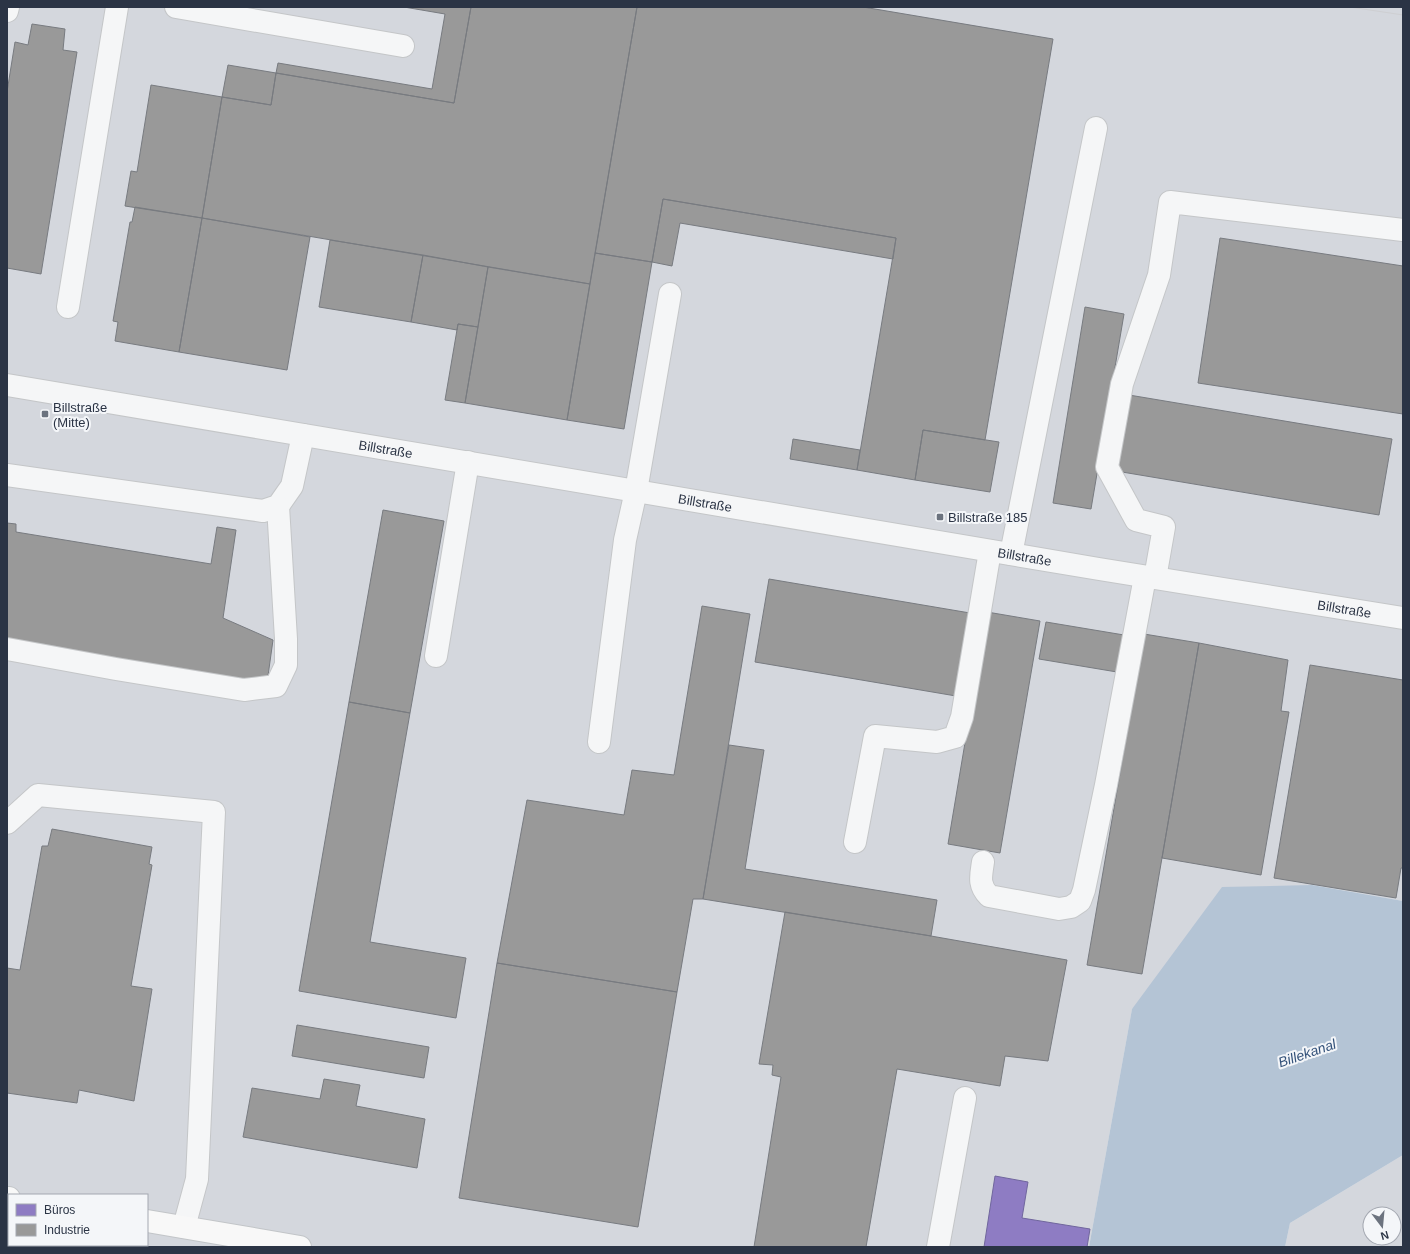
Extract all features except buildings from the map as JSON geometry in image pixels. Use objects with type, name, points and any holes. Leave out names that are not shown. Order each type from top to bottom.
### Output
[{"type":"main road","points":[[148,1221],[300,1247]]},
{"type":"street","points":[[7,12],[8,7]]},
{"type":"street","points":[[68,307],[117,7]]},
{"type":"street","points":[[176,7],[404,46]]},
{"type":"street","points":[[855,842],[875,736],[937,742],[955,737],[962,717],[1096,128]]},
{"type":"street","points":[[982,862],[982,890],[989,896],[1059,909],[1072,907],[1080,901],[1084,890],[1150,577],[1164,527],[1136,520],[1107,468],[1122,384],[1159,275],[1170,202],[1403,230]]},
{"type":"street","points":[[599,742],[625,540],[636,491],[670,294]]},
{"type":"street","name":"Billstraße","points":[[7,385],[1000,552],[1403,618]]},
{"type":"street","points":[[7,475],[263,511],[278,506],[292,486],[303,435]]},
{"type":"street","points":[[436,656],[468,462]]},
{"type":"street","points":[[7,649],[244,690],[276,686],[286,665],[286,631],[278,506]]},
{"type":"street","points":[[7,823],[38,795],[214,812],[197,1179],[184,1227]]},
{"type":"street","points":[[938,1247],[965,1098]]},
{"type":"shaded area","points":[[7,7],[1403,7],[1403,901],[1312,885],[1132,1009],[1089,1247],[7,1247]]},
{"type":"shaded area","points":[[1403,1155],[1403,1247],[1285,1247],[1290,1223]]},
{"type":"water","name":"Billekanal","points":[[1312,885],[1403,901],[1403,1155],[1290,1223],[1285,1247],[1089,1247],[1132,1009],[1222,887]]},
{"type":"tram line","points":[[1350,7],[1403,15]]},
{"type":"place","name":"Billstraße (Mitte)","points":[[45,414]]},
{"type":"place","name":"Billstraße 185","points":[[940,517]]}]
